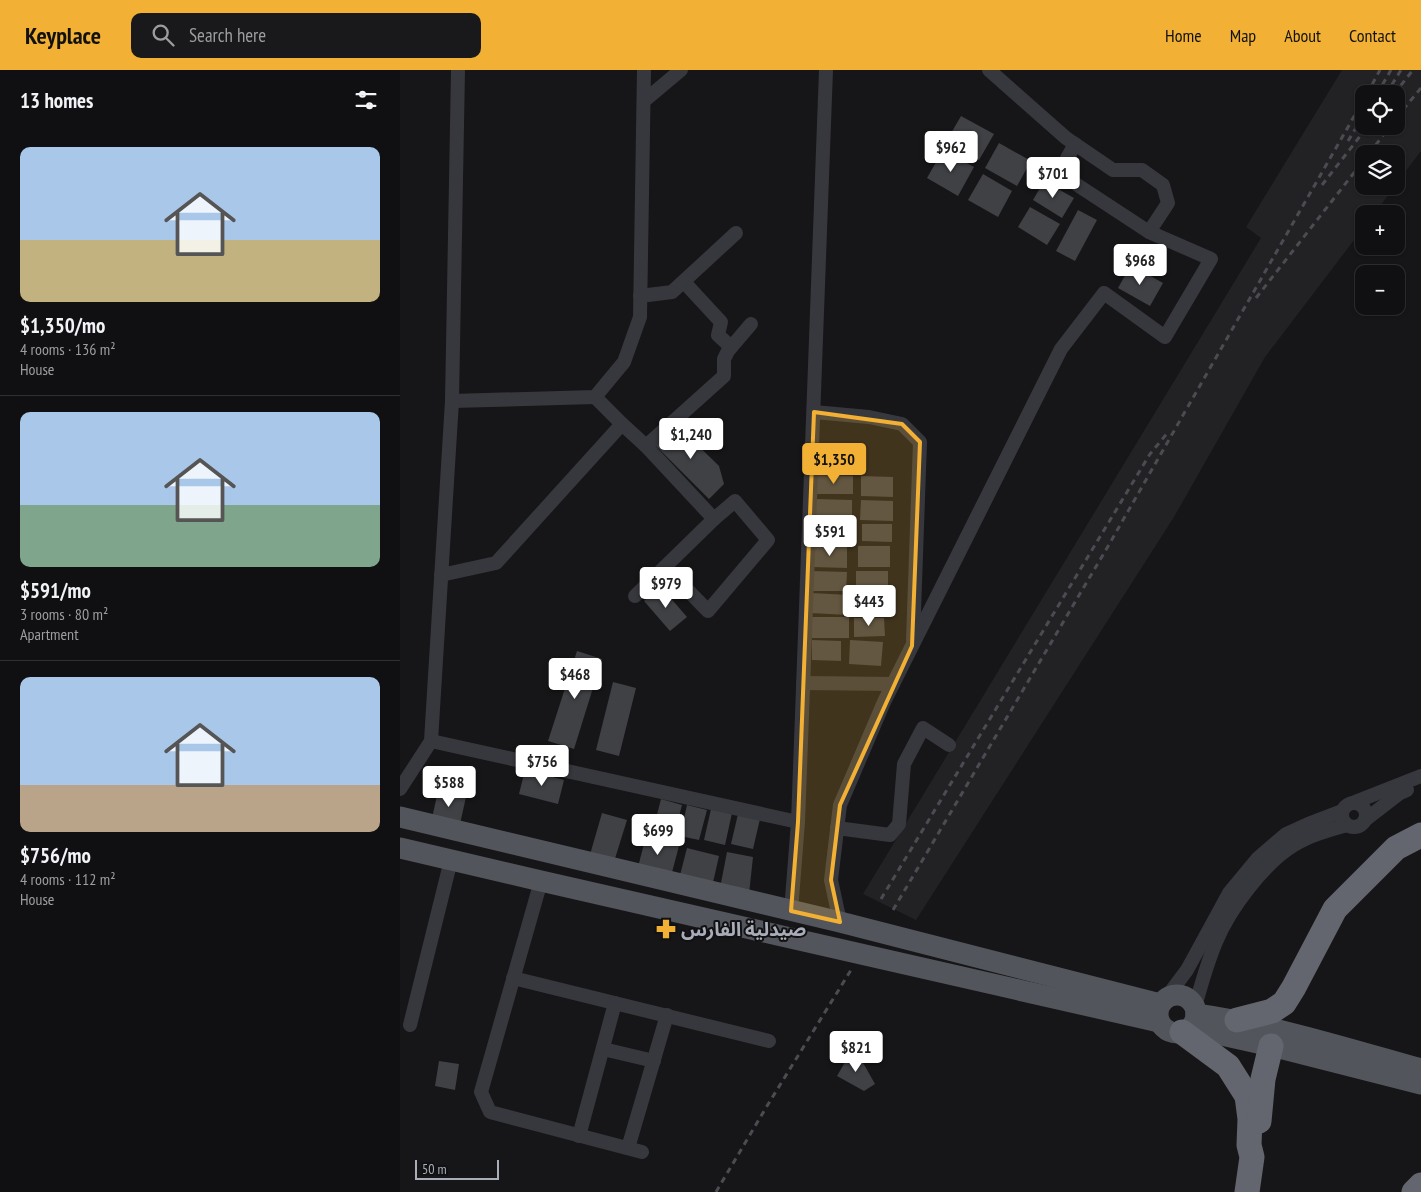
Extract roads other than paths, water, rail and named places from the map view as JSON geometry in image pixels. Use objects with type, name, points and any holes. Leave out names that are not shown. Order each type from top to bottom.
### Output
[{"type":"highway","points":[[1237,1020],[1272,1011],[1284,1003],[1335,909],[1396,848],[1421,835]]},
{"type":"highway","points":[[1191,1020],[1228,1066],[1247,1096],[1250,1119],[1248,1145],[1252,1157],[1247,1192]]},
{"type":"highway","points":[[1252,1157],[1256,1153],[1258,1145],[1261,1096],[1271,1046]]},
{"type":"highway","points":[[1414,1192],[1421,1185]]},
{"type":"main road","points":[[400,818],[840,922],[1162,1008]]},
{"type":"main road","points":[[400,848],[540,881],[1162,1008]]},
{"type":"main road","points":[[1162,1008],[1175,994],[1184,996],[1192,1002],[1191,1020]]},
{"type":"main road","points":[[1162,1008],[1165,1029],[1173,1032],[1191,1020],[1237,1020],[1278,1028],[1421,1068]]},
{"type":"main road","points":[[1191,1020],[1271,1046],[1421,1084]]},
{"type":"street","points":[[400,789],[431,741],[452,402],[458,70]]},
{"type":"street","points":[[595,397],[624,362],[640,317],[644,70]]},
{"type":"street","points":[[644,101],[681,70]]},
{"type":"street","points":[[791,911],[798,822],[826,70]]},
{"type":"street","points":[[989,70],[1075,144],[1113,170],[1142,170],[1163,185],[1168,203],[1149,232]]},
{"type":"street","points":[[840,922],[831,880],[840,805],[893,684],[1060,349],[1104,293],[1165,337],[1211,259],[1149,232],[1058,173],[1075,144]]},
{"type":"street","points":[[640,296],[672,292],[736,233]]},
{"type":"street","points":[[684,282],[721,322],[718,335],[731,348]]},
{"type":"street","points":[[646,446],[724,376],[724,359],[750,324]]},
{"type":"street","points":[[452,402],[595,397],[646,446],[714,519]]},
{"type":"street","points":[[814,412],[869,417],[902,424],[920,442],[912,646]]},
{"type":"street","points":[[441,575],[496,563],[622,424]]},
{"type":"street","points":[[636,596],[665,567],[714,519],[735,501],[768,540],[708,611],[665,567]]},
{"type":"street","points":[[803,683],[893,684]]},
{"type":"street","points":[[837,828],[890,835],[899,824],[904,764],[923,728],[949,745]]},
{"type":"street","points":[[431,741],[798,822]]},
{"type":"street","points":[[1347,825],[1342,817],[1342,811],[1345,806],[1421,776]]},
{"type":"street","points":[[1191,1020],[1216,940],[1239,900],[1267,867],[1293,845],[1312,836],[1347,825],[1357,826],[1400,793],[1421,786]]},
{"type":"street","points":[[1355,802],[1361,804],[1364,809],[1365,820]]},
{"type":"street","points":[[1162,1008],[1187,970],[1229,893],[1258,858],[1286,834],[1342,811]]},
{"type":"street","points":[[410,1025],[451,860]]},
{"type":"street","points":[[540,881],[481,1092],[490,1112],[642,1152]]},
{"type":"street","points":[[513,978],[769,1041]]},
{"type":"street","points":[[579,1136],[615,1003]]},
{"type":"street","points":[[628,1148],[667,1015]]},
{"type":"street","points":[[603,1049],[654,1061]]},
{"type":"railway","points":[[1372,85],[1380,70]]},
{"type":"railway","points":[[1382,85],[1391,70]]},
{"type":"railway","points":[[1392,85],[1401,70]]},
{"type":"railway","points":[[1401,85],[1413,70]]},
{"type":"railway","points":[[1405,107],[1421,88]]},
{"type":"railway","points":[[893,910],[1107,548],[1355,115]]},
{"type":"railway","points":[[1348,141],[1355,130]]},
{"type":"railway","points":[[1322,185],[1361,135]]},
{"type":"railway","points":[[1376,145],[1383,135]]},
{"type":"railway","points":[[1256,298],[1355,172]]},
{"type":"railway","points":[[881,899],[1150,454],[1169,431]]},
{"type":"railway","points":[[716,1192],[851,970]]},
{"type":"place","name":"صيدلية الفارس","points":[[666,929]]}]
